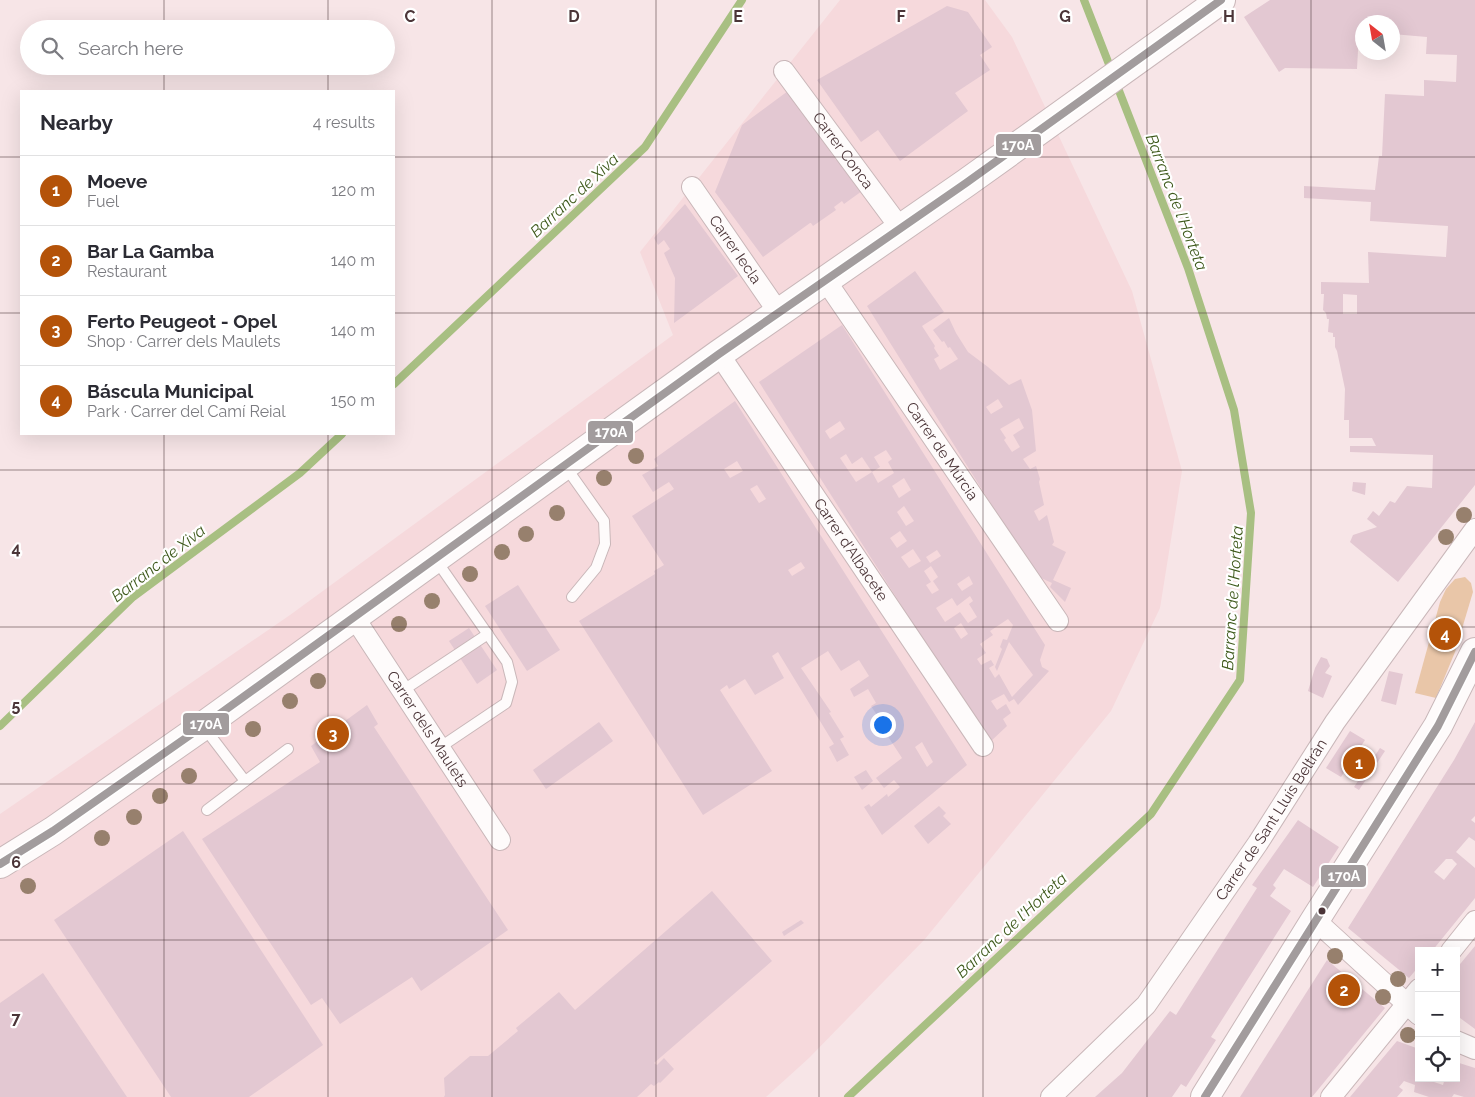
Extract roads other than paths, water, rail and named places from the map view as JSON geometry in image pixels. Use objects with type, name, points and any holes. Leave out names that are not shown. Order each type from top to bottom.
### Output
[{"type":"street","points":[[0,864],[53,831],[203,726],[719,354],[901,229],[1221,0]]},
{"type":"street","name":"Carrer Conca","points":[[784,71],[901,229]]},
{"type":"street","name":"Carrer Iecla","points":[[692,187],[779,313]]},
{"type":"street","name":"Carrer de Múrcia","points":[[826,281],[1058,621]]},
{"type":"street","name":"Carrer d'Albacete","points":[[719,354],[983,746]]},
{"type":"street","name":"Carrer de Sant Lluís Beltràn","points":[[1051,1097],[1146,1005],[1258,843],[1335,722],[1475,529]]},
{"type":"street","name":"Carrer dels Maulets","points":[[354,617],[500,840]]},
{"type":"street","points":[[1205,1097],[1438,726],[1475,652]]},
{"type":"street","points":[[1315,920],[1415,1003],[1331,1097]]},
{"type":"street","points":[[1454,947],[1475,921]]},
{"type":"street","points":[[1460,1043],[1475,1049]]},
{"type":"lane","points":[[565,466],[604,521],[605,544],[596,568],[572,597]]},
{"type":"lane","points":[[435,559],[507,662],[512,682],[506,703],[440,748]]},
{"type":"lane","points":[[402,691],[488,634]]},
{"type":"lane","points":[[203,726],[245,781]]},
{"type":"lane","points":[[207,810],[288,749]]},
{"type":"waterway","name":"Barranc de Xiva","points":[[395,383],[645,147],[742,0]]},
{"type":"waterway","name":"Barranc de l'Horteta","points":[[1084,0],[1112,72]]},
{"type":"waterway","name":"Barranc de l'Horteta","points":[[848,1097],[1151,814],[1240,680],[1251,513],[1234,410],[1188,268],[1116,83]]},
{"type":"waterway","name":"Barranc de Xiva","points":[[0,726],[133,597],[300,473],[341,435]]},
{"type":"place","name":"Báscula Municipal","points":[[1445,634]]},
{"type":"place","name":"Ferto Peugeot - Opel","points":[[333,734]]},
{"type":"place","name":"Moeve","points":[[1359,763]]},
{"type":"place","name":"Bar La Gamba","points":[[1344,990]]}]
